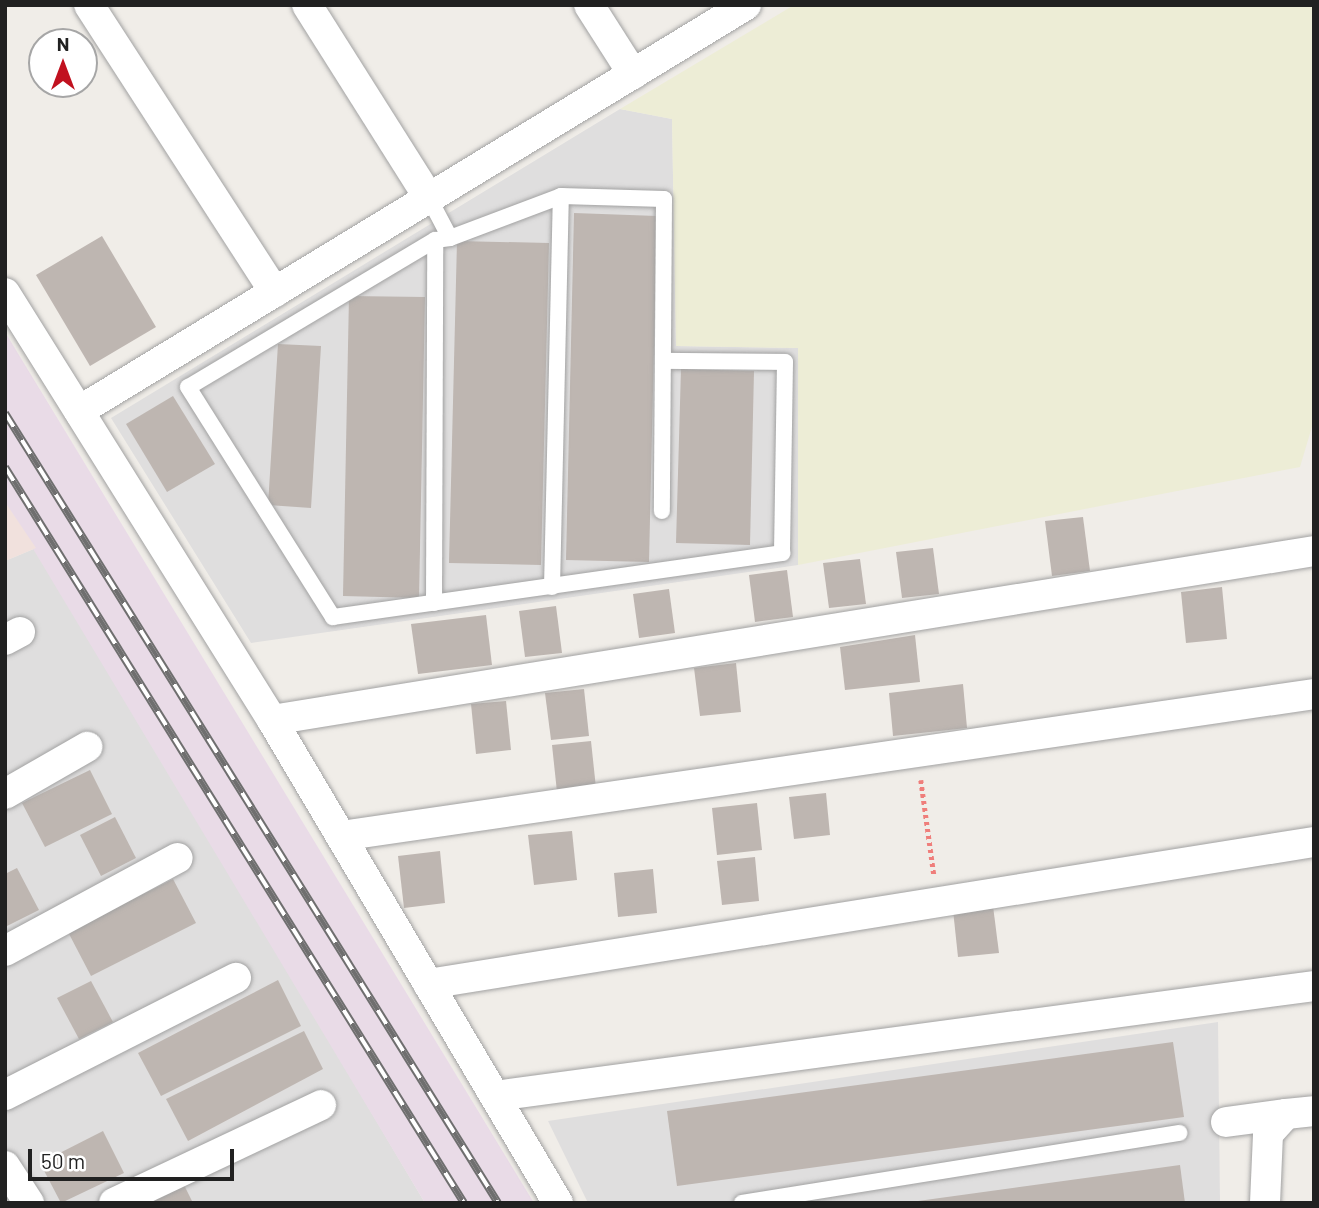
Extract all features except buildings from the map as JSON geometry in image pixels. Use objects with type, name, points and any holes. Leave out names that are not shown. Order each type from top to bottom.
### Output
[{"type":"street","points":[[89,5],[275,292]]},
{"type":"street","points":[[307,5],[429,198]]},
{"type":"street","points":[[589,5],[633,74]]},
{"type":"street","points":[[79,411],[746,5]]},
{"type":"street","points":[[5,293],[272,720],[558,1203]]},
{"type":"street","points":[[272,720],[1314,551]]},
{"type":"street","points":[[341,836],[918,755],[1314,694]]},
{"type":"street","points":[[5,794],[87,747]]},
{"type":"street","points":[[428,984],[1314,842]]},
{"type":"street","points":[[5,951],[178,858]]},
{"type":"street","points":[[5,1095],[236,978]]},
{"type":"street","points":[[495,1096],[1314,986]]},
{"type":"street","points":[[114,1203],[321,1105]]},
{"type":"street","points":[[1226,1122],[1300,1113]]},
{"type":"street","points":[[1265,1203],[1268,1134],[1300,1113]]},
{"type":"street","points":[[5,1166],[29,1203]]},
{"type":"lane","points":[[552,587],[561,196]]},
{"type":"lane","points":[[662,511],[664,199],[561,196],[442,239],[188,387],[333,617],[782,553],[785,362],[664,361]]},
{"type":"lane","points":[[429,198],[442,239],[434,603]]},
{"type":"lane","points":[[742,1203],[1179,1133]]},
{"type":"path","points":[[918,755],[937,903]]},
{"type":"shaded area","points":[[620,109],[672,119],[676,346],[798,348],[798,565],[251,643],[111,418]]},
{"type":"shaded area","points":[[5,332],[534,1203],[425,1203],[5,502]]},
{"type":"shaded area","points":[[5,502],[36,548],[5,561]]},
{"type":"shaded area","points":[[36,548],[425,1203],[5,1203],[5,561]]},
{"type":"shaded area","points":[[1218,1022],[1220,1203],[588,1203],[548,1121]]},
{"type":"green space","points":[[794,5],[1314,5],[1314,420],[1300,467],[798,565],[798,348],[676,346],[672,119],[620,109]]},
{"type":"railway","points":[[5,413],[498,1203]]},
{"type":"railway","points":[[5,467],[464,1203]]}]
